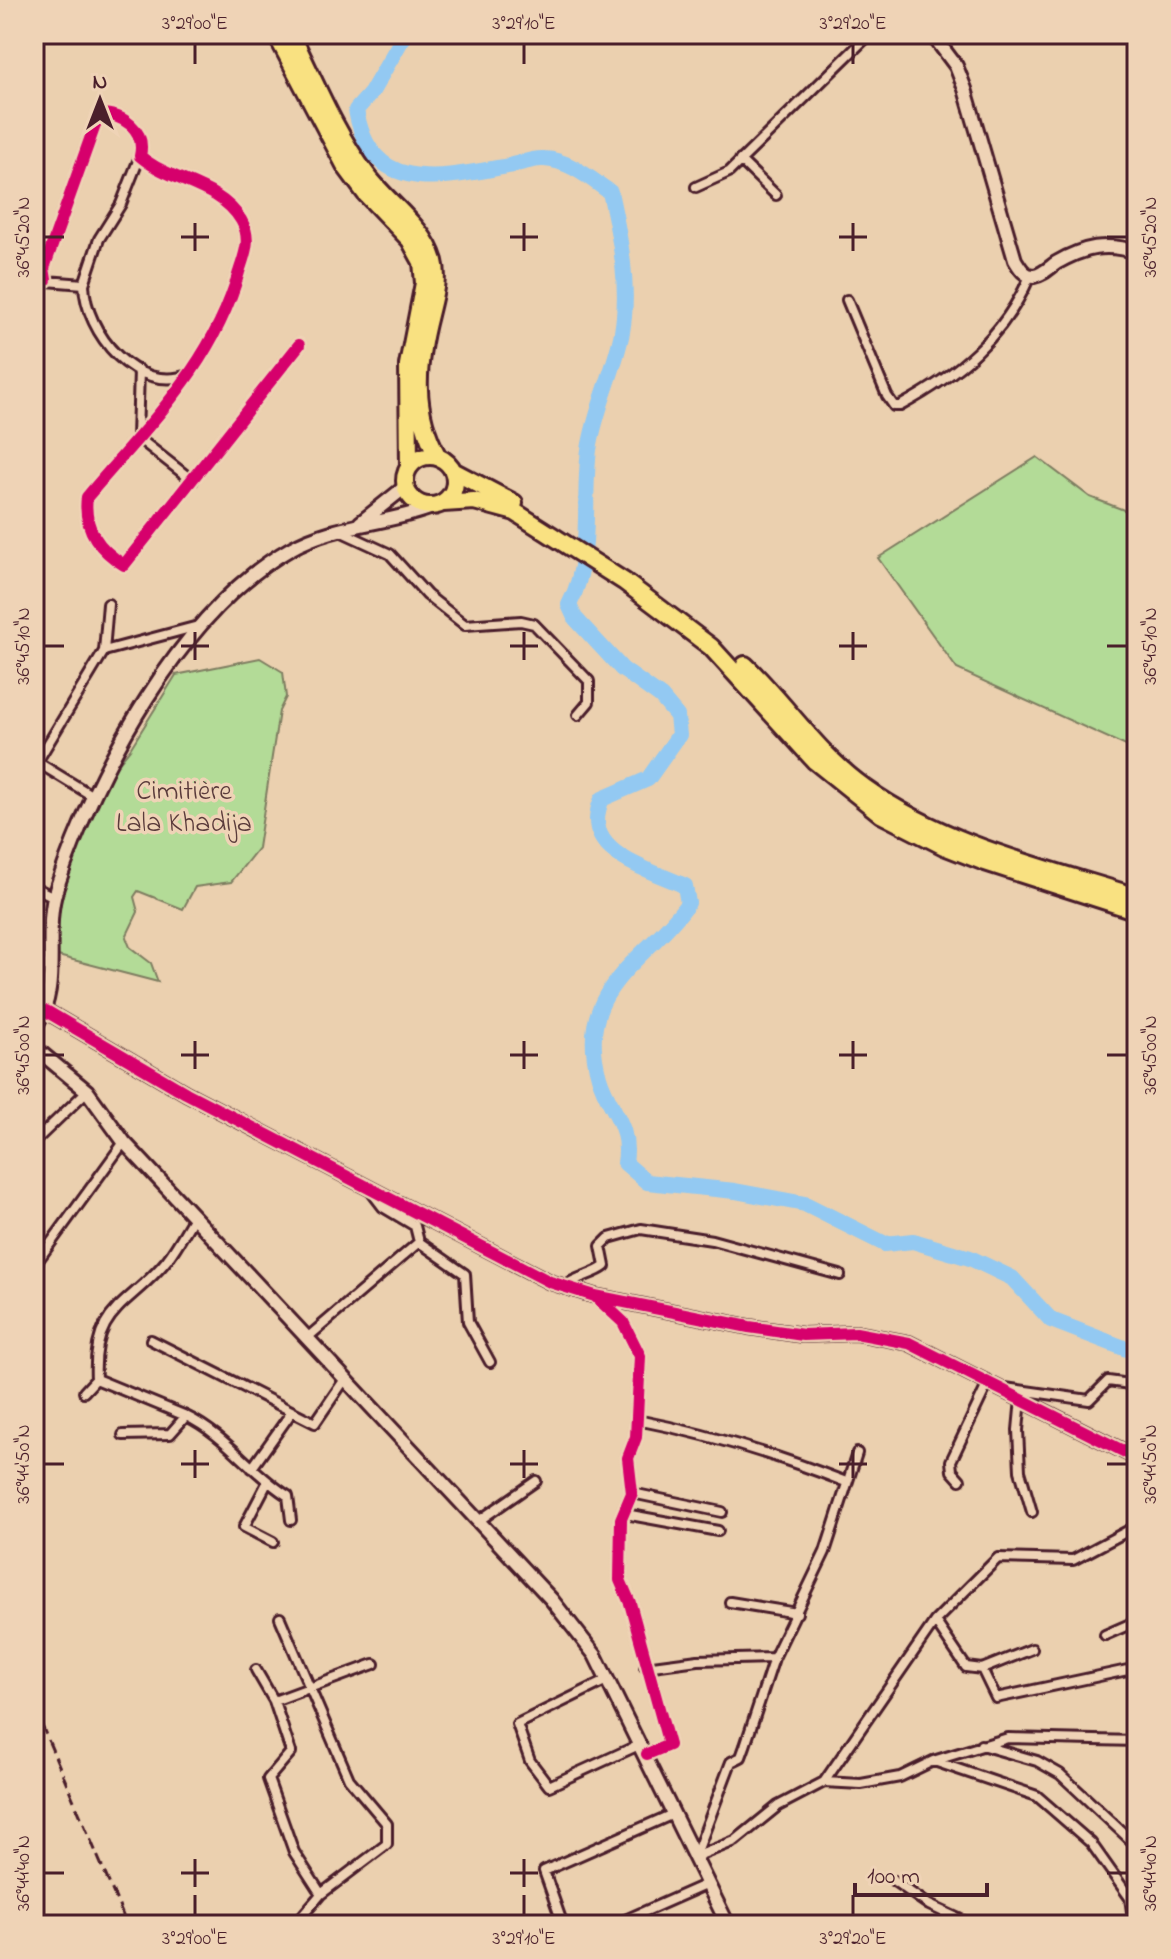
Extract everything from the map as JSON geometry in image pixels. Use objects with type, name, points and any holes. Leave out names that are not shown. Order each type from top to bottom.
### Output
[{"type":"highway","points":[[276,34],[346,167],[366,194],[410,240],[422,262],[424,283],[408,365],[409,467],[405,487],[413,500],[439,504],[474,501],[503,507],[575,544]]},
{"type":"highway","points":[[291,34],[366,174],[427,244],[434,262],[436,279],[421,348],[417,391],[421,418],[438,457],[453,471],[663,596],[727,647],[863,787],[948,835],[1137,897]]},
{"type":"highway","points":[[409,467],[422,457],[438,457]]},
{"type":"highway","points":[[439,504],[455,485],[453,471]]},
{"type":"highway","points":[[598,558],[711,647],[815,761],[881,814],[972,857],[1137,911]]},
{"type":"street","points":[[696,187],[729,172],[870,34]]},
{"type":"street","points":[[932,34],[956,66],[1015,260],[1030,276]]},
{"type":"street","points":[[46,280],[44,268],[99,114],[117,114],[140,138],[140,156],[121,204],[99,239],[84,284],[90,319],[97,333],[118,356],[139,370],[173,378],[194,372]]},
{"type":"street","points":[[140,156],[153,167],[221,196],[241,221],[249,240],[228,313],[194,372],[87,497],[85,515],[95,540],[106,554],[124,565],[299,345]]},
{"type":"street","points":[[740,160],[776,195]]},
{"type":"street","points":[[847,300],[887,396],[894,406],[900,406],[957,370],[988,345],[1021,298],[1030,276],[1089,248],[1120,247],[1137,252]]},
{"type":"street","points":[[34,280],[84,284]]},
{"type":"street","points":[[137,437],[139,370]]},
{"type":"street","points":[[137,437],[193,481]]},
{"type":"street","points":[[354,526],[376,513],[405,487]]},
{"type":"street","points":[[34,1028],[46,1011],[54,897],[91,795],[164,676],[202,625],[226,599],[269,563],[316,537],[354,526],[379,523],[439,504]]},
{"type":"street","points":[[339,530],[397,559],[423,592],[465,625],[521,621],[539,627],[589,681],[589,702],[578,715]]},
{"type":"street","points":[[91,795],[35,765],[75,692],[104,651],[108,604]]},
{"type":"street","points":[[104,651],[202,625]]},
{"type":"street","points":[[34,887],[54,897]]},
{"type":"street","points":[[34,959],[51,969]]},
{"type":"street","points":[[46,1011],[186,1093],[507,1261],[564,1286],[595,1296],[776,1331],[884,1336],[909,1343],[1005,1388],[1137,1458]]},
{"type":"street","points":[[34,1047],[87,1091],[124,1142],[551,1599],[595,1655],[644,1749],[728,1925]]},
{"type":"street","points":[[34,1142],[87,1091]]},
{"type":"street","points":[[34,1266],[124,1142]]},
{"type":"street","points":[[370,1189],[383,1207],[415,1226],[419,1242],[465,1274],[468,1322],[490,1362]]},
{"type":"street","points":[[84,1392],[96,1379],[94,1350],[111,1312],[166,1261],[194,1217]]},
{"type":"street","points":[[564,1286],[579,1275],[602,1270],[605,1266],[601,1246],[632,1229],[712,1240],[840,1275]]},
{"type":"street","points":[[307,1338],[419,1242]]},
{"type":"street","points":[[595,1296],[623,1322],[640,1356],[636,1437],[628,1458],[632,1493],[621,1519],[620,1580],[630,1603],[645,1667],[669,1745],[644,1749],[549,1786],[530,1761],[517,1724],[607,1680]]},
{"type":"street","points":[[151,1340],[315,1423],[345,1379]]},
{"type":"street","points":[[96,1379],[207,1426],[267,1483],[288,1496],[291,1520]]},
{"type":"street","points":[[960,1480],[952,1471],[951,1461],[989,1381]]},
{"type":"street","points":[[1005,1388],[1089,1400],[1108,1381],[1137,1385]]},
{"type":"street","points":[[1021,1399],[1018,1430],[1020,1471],[1032,1512]]},
{"type":"street","points":[[252,1468],[291,1413]]},
{"type":"street","points":[[123,1435],[170,1434],[186,1416]]},
{"type":"street","points":[[637,1420],[695,1431],[771,1453],[846,1482]]},
{"type":"street","points":[[695,1857],[731,1762],[741,1757],[774,1658],[825,1552],[857,1453]]},
{"type":"street","points":[[477,1522],[536,1481]]},
{"type":"street","points":[[267,1483],[244,1527],[273,1542]]},
{"type":"street","points":[[632,1493],[722,1512]]},
{"type":"street","points":[[625,1514],[718,1531]]},
{"type":"street","points":[[695,1857],[735,1841],[778,1806],[824,1782],[935,1621],[998,1558],[1073,1560],[1137,1526]]},
{"type":"street","points":[[730,1602],[797,1613]]},
{"type":"street","points":[[280,1618],[349,1779],[387,1824],[387,1844],[321,1894],[297,1922],[299,1925]]},
{"type":"street","points":[[935,1621],[966,1667],[982,1669],[1032,1649]]},
{"type":"street","points":[[1105,1635],[1137,1621]]},
{"type":"street","points":[[645,1667],[698,1660],[774,1658]]},
{"type":"street","points":[[274,1701],[374,1664]]},
{"type":"street","points":[[982,1669],[996,1698],[1137,1668]]},
{"type":"street","points":[[256,1670],[274,1701],[291,1752],[268,1779],[294,1852],[321,1894]]},
{"type":"street","points":[[824,1782],[861,1784],[900,1777],[933,1761],[1008,1738],[1137,1741]]},
{"type":"street","points":[[980,1745],[1037,1761],[1060,1774],[1137,1846]]},
{"type":"street","points":[[933,1761],[1037,1796],[1091,1843],[1130,1898],[1133,1919],[1126,1925]]},
{"type":"street","points":[[563,1925],[544,1871],[673,1814]]},
{"type":"street","points":[[894,1881],[929,1905],[972,1925]]},
{"type":"street","points":[[614,1925],[707,1884]]},
{"type":"green space","points":[[1037,457],[1090,497],[1137,515],[1137,751],[957,669],[878,558]]},
{"type":"green space","name":"Cimitière Lala Khadija","points":[[260,658],[283,672],[286,697],[279,711],[258,848],[231,882],[195,887],[183,909],[138,891],[134,897],[138,912],[126,937],[130,947],[151,963],[158,982],[54,955],[60,886],[101,785],[130,749],[176,675]]},
{"type":"waterway","points":[[405,34],[371,93],[356,110],[364,138],[377,157],[393,169],[413,175],[435,176],[483,171],[535,159],[553,160],[579,171],[610,192],[617,226],[625,297],[622,332],[589,450],[582,568],[569,605],[575,618],[622,669],[661,697],[677,716],[679,735],[648,779],[602,799],[597,818],[600,833],[608,846],[636,865],[685,886],[688,903],[618,978],[596,1020],[594,1046],[599,1077],[622,1127],[625,1163],[647,1182],[735,1191],[805,1204],[885,1244],[913,1241],[970,1258],[1012,1278],[1051,1320],[1137,1353]]},
{"type":"railway","points":[[34,1707],[127,1925]]},
{"type":"cycle path","points":[[46,280],[44,268],[99,114],[116,117],[131,125],[140,138],[140,156],[220,198],[241,220],[246,233],[245,252],[227,306],[195,366],[155,419],[87,497],[87,518],[94,537],[124,565],[299,345]]},
{"type":"cycle path","points":[[46,1011],[186,1093],[550,1282],[595,1296],[749,1327],[803,1335],[856,1333],[909,1343],[1137,1458]]},
{"type":"cycle path","points":[[595,1296],[623,1322],[640,1356],[636,1437],[628,1458],[632,1493],[621,1519],[620,1580],[630,1603],[669,1745],[647,1754]]}]
